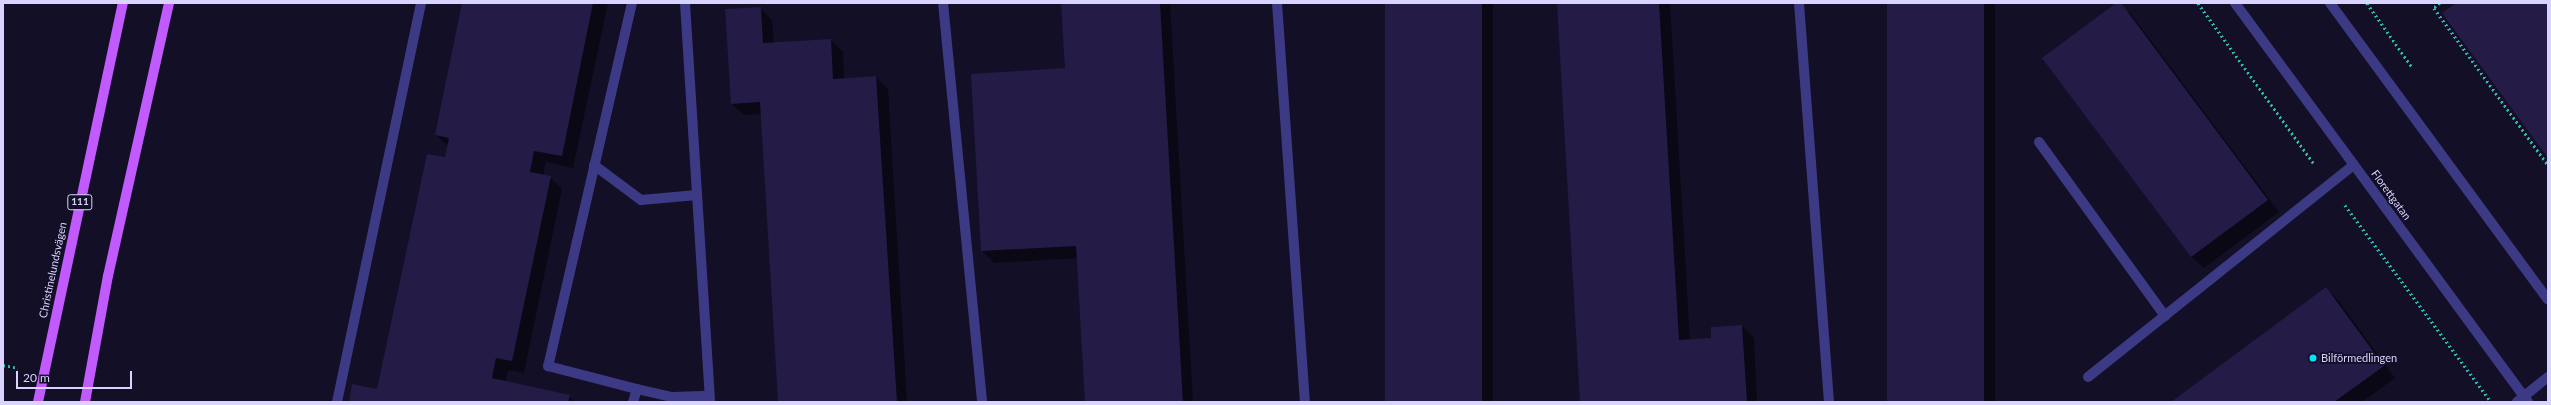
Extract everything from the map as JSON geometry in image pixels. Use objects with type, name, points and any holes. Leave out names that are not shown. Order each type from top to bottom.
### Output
[{"type":"main road","name":"Christinelundsvägen","points":[[38,402],[123,3]]},
{"type":"main road","points":[[85,402],[108,276],[169,3]]},
{"type":"street","points":[[337,402],[421,3]]},
{"type":"street","points":[[632,3],[548,366],[673,397],[709,399],[685,3]]},
{"type":"street","points":[[943,3],[982,402]]},
{"type":"street","points":[[1277,3],[1305,402]]},
{"type":"street","points":[[1799,3],[1828,402]]},
{"type":"street","name":"Florettgatan","points":[[2235,3],[2523,400]]},
{"type":"street","points":[[2330,3],[2548,300]]},
{"type":"street","points":[[2039,142],[2165,316]]},
{"type":"street","points":[[594,165],[641,200],[697,195]]},
{"type":"street","points":[[2088,377],[2354,165]]},
{"type":"street","points":[[2523,400],[2548,377]]},
{"type":"street","points":[[633,402],[637,389]]},
{"type":"path","points":[[2440,3],[2434,8],[2548,165]]},
{"type":"path","points":[[3,365],[19,368]]},
{"type":"building","points":[[462,3],[593,3],[562,156],[534,151],[530,172],[551,176],[512,361],[496,358],[492,378],[570,395],[568,402],[349,402],[352,384],[377,389],[427,154],[445,157],[449,138],[435,135]]},
{"type":"building","points":[[1061,3],[1160,3],[1183,402],[1085,402],[1076,246],[981,251],[971,74],[1065,68]]},
{"type":"building","points":[[1385,3],[1482,3],[1482,402],[1385,402]]},
{"type":"building","points":[[1557,3],[1659,3],[1679,340],[1711,338],[1711,327],[1742,325],[1747,402],[1580,402]]},
{"type":"building","points":[[1887,3],[1984,3],[1984,402],[1887,402]]},
{"type":"building","points":[[2116,3],[2121,3],[2268,200],[2191,257],[2042,58]]},
{"type":"building","points":[[2456,3],[2548,3],[2548,158],[2442,13]]},
{"type":"building","points":[[761,7],[763,43],[831,39],[833,79],[876,76],[897,402],[778,402],[760,102],[731,104],[725,9]]},
{"type":"building","points":[[2326,287],[2384,366],[2334,402],[2171,402]]},
{"type":"place","name":"Bilförmedlingen","points":[[2313,358]]}]
